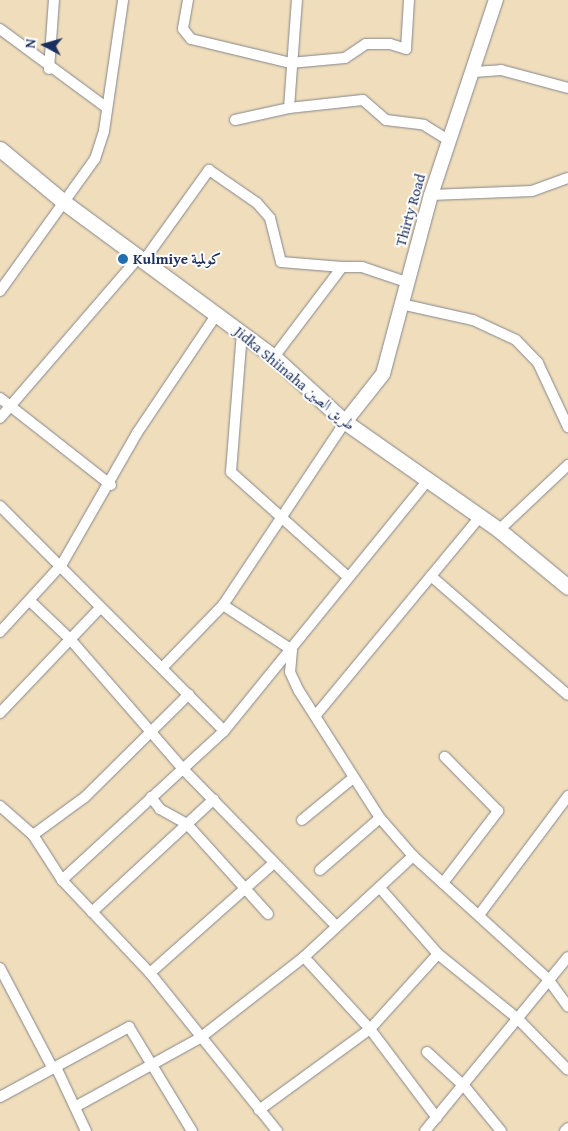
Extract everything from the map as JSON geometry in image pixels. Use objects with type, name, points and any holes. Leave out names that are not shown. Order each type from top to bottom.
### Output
[{"type":"main road","name":"Thirty Road","points":[[345,422],[382,374],[431,195],[448,140],[474,72],[496,0]]},
{"type":"main road","name":"Jidka Shiinaha طريق الصين","points":[[0,149],[65,203],[274,357],[345,422],[498,530],[568,587]]},
{"type":"street","points":[[49,69],[54,0]]},
{"type":"street","points":[[0,291],[95,159],[106,108],[123,0]]},
{"type":"street","points":[[187,0],[183,28],[191,39],[227,52],[290,63],[345,58],[366,44],[390,44],[406,49],[409,0]]},
{"type":"street","points":[[289,108],[290,63],[297,0]]},
{"type":"street","points":[[0,29],[49,69],[106,108]]},
{"type":"street","points":[[474,72],[501,70],[568,88]]},
{"type":"street","points":[[235,120],[289,108],[363,100],[386,120],[424,125],[448,140]]},
{"type":"street","points":[[0,418],[142,258],[208,170],[256,203],[270,218],[281,262],[362,267],[406,282]]},
{"type":"street","points":[[431,195],[532,191],[568,178]]},
{"type":"street","points":[[274,357],[342,267]]},
{"type":"street","points":[[401,304],[474,320],[516,340],[538,363],[568,427]]},
{"type":"street","points":[[0,632],[62,564],[110,485],[142,425],[217,314]]},
{"type":"street","points":[[242,332],[231,472],[281,519],[348,577]]},
{"type":"street","points":[[0,398],[110,485]]},
{"type":"street","points":[[163,667],[223,605],[345,422]]},
{"type":"street","points":[[498,530],[568,465]]},
{"type":"street","points":[[62,880],[224,730],[292,650],[348,577],[427,481]]},
{"type":"street","points":[[0,506],[62,564],[99,609],[163,667],[224,730]]},
{"type":"street","points":[[316,716],[479,518]]},
{"type":"street","points":[[430,576],[568,695]]},
{"type":"street","points":[[30,601],[70,639],[154,732],[183,769],[335,925]]},
{"type":"street","points":[[223,605],[292,650]]},
{"type":"street","points":[[0,713],[99,609]]},
{"type":"street","points":[[292,650],[290,672],[353,778],[380,818],[413,856],[548,979],[568,1007]]},
{"type":"street","points":[[33,835],[85,797],[154,732],[189,694]]},
{"type":"street","points":[[443,883],[498,811],[496,804],[445,757]]},
{"type":"street","points":[[302,820],[353,778]]},
{"type":"street","points":[[478,915],[568,796]]},
{"type":"street","points":[[151,797],[160,809],[188,824],[241,888],[268,914]]},
{"type":"street","points":[[92,912],[214,799]]},
{"type":"street","points":[[0,806],[33,835],[62,880],[150,973],[200,1038],[277,1131]]},
{"type":"street","points":[[320,870],[380,818]]},
{"type":"street","points":[[75,1107],[156,1066],[200,1038],[304,957],[335,925],[380,888],[413,856]]},
{"type":"street","points":[[150,973],[241,888],[274,862]]},
{"type":"street","points":[[380,888],[438,954],[518,1019],[568,1070]]},
{"type":"street","points":[[259,1110],[370,1029],[438,954]]},
{"type":"street","points":[[304,957],[370,1029],[437,1118]]},
{"type":"street","points":[[425,1131],[466,1087],[548,979],[568,957]]},
{"type":"street","points":[[0,968],[4,979],[54,1068],[86,1131]]},
{"type":"street","points":[[0,1097],[129,1027],[156,1066],[192,1131]]},
{"type":"street","points":[[427,1052],[466,1087],[501,1131]]},
{"type":"street","points":[[565,1131],[568,1128]]},
{"type":"place","name":"Kulmiye كولمية","points":[[123,259]]}]
